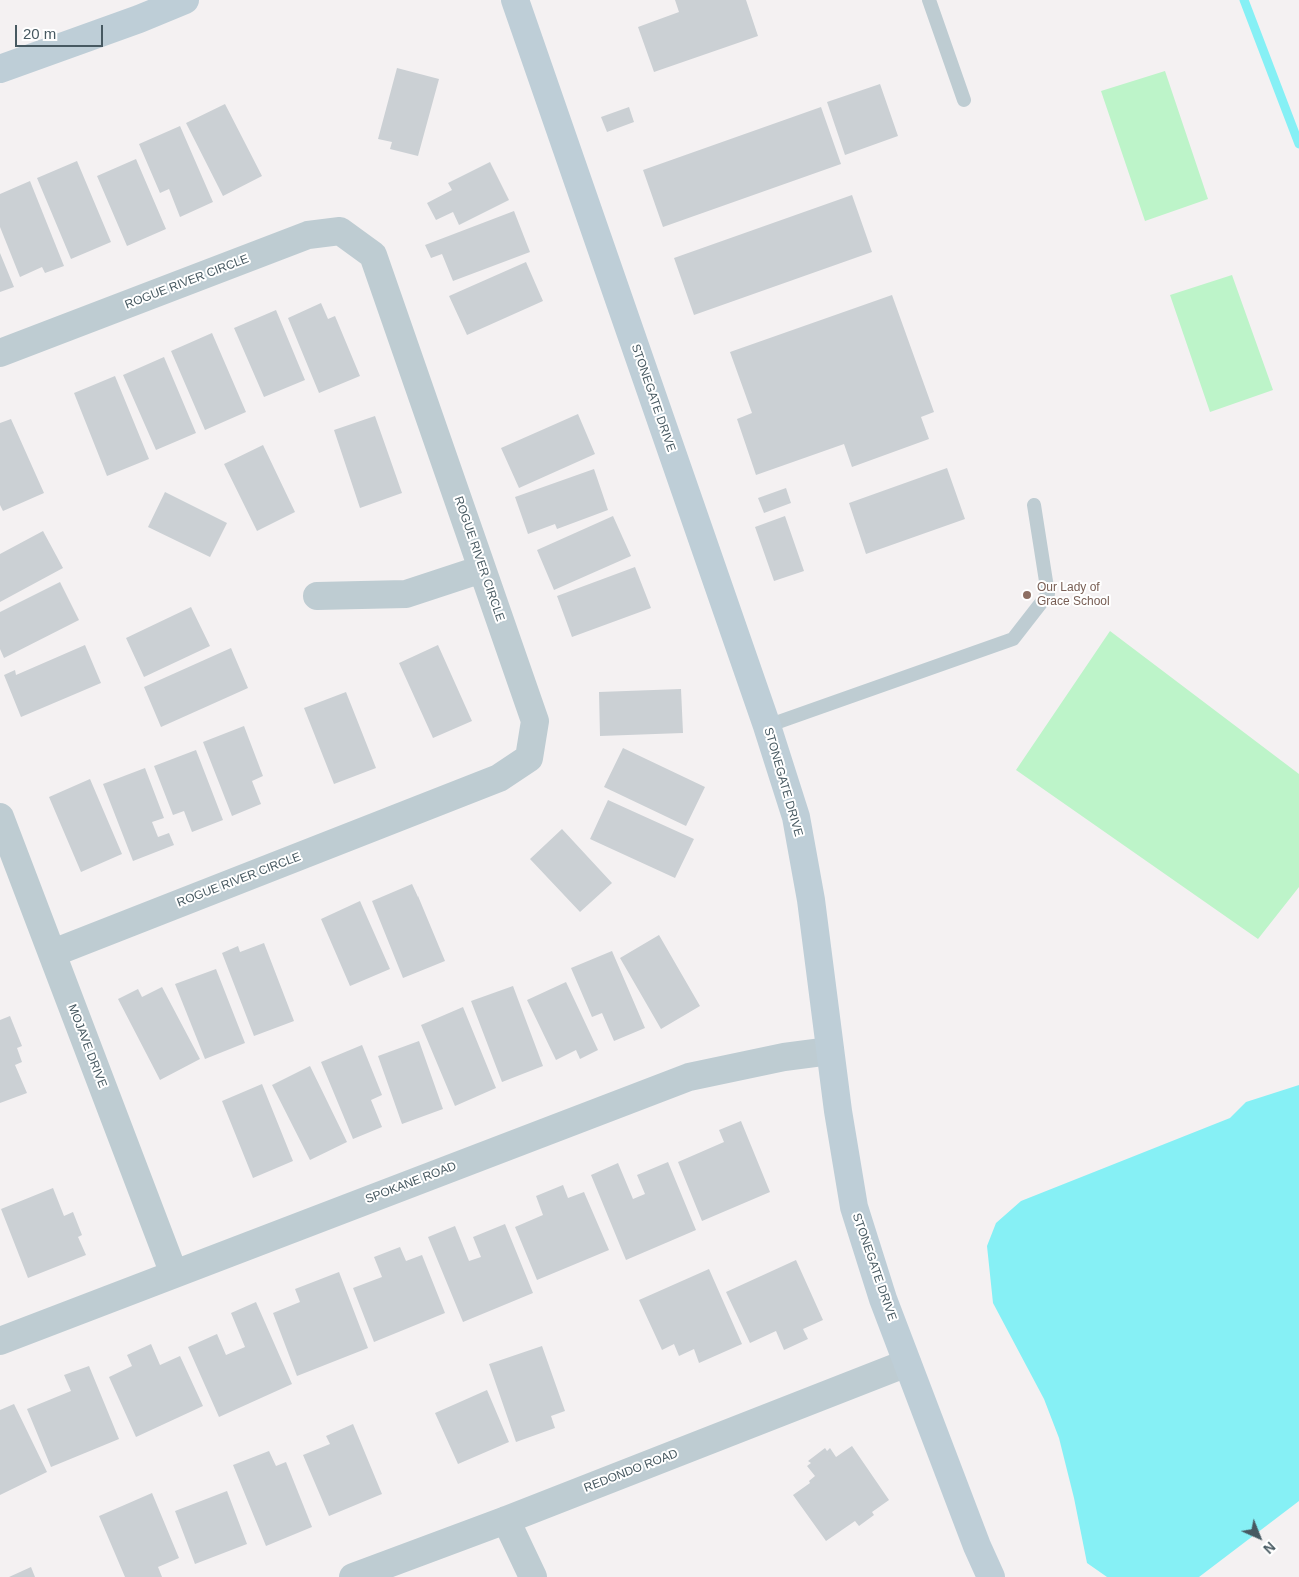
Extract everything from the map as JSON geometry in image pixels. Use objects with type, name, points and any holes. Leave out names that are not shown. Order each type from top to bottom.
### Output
[{"type":"street","points":[[0,69],[139,19],[185,0]]},
{"type":"street","name":"STONEGATE DRIVE","points":[[515,0],[767,726],[796,817],[811,900],[838,1111],[854,1208],[883,1299],[977,1546],[991,1577]]},
{"type":"street","name":"ROGUE RIVER CIRCLE","points":[[0,353],[308,235],[340,231],[372,255],[535,721],[529,758],[499,778],[53,953]]},
{"type":"street","points":[[317,596],[406,594],[482,569]]},
{"type":"street","name":"MOJAVE DRIVE","points":[[0,817],[174,1274]]},
{"type":"street","name":"SPOKANE ROAD","points":[[0,1341],[689,1077],[784,1057],[830,1051]]},
{"type":"street","name":"REDONDO ROAD","points":[[353,1577],[506,1520],[907,1363]]},
{"type":"street","points":[[506,1520],[533,1577]]},
{"type":"lane","points":[[929,0],[964,100]]},
{"type":"lane","points":[[767,726],[1013,638],[1048,594],[1034,505]]},
{"type":"green space","points":[[1165,71],[1208,199],[1145,221],[1101,91]]},
{"type":"green space","points":[[1232,275],[1273,390],[1210,412],[1170,295]]},
{"type":"green space","points":[[1110,631],[1299,774],[1299,887],[1258,939],[1016,770]]},
{"type":"water","points":[[1299,1085],[1299,1501],[1199,1577],[1107,1577],[1087,1563],[1074,1498],[1059,1438],[1044,1399],[993,1303],[987,1246],[996,1223],[1021,1201],[1230,1118],[1246,1102]]},
{"type":"building","points":[[675,0],[746,0],[758,36],[654,72],[638,27],[679,12]]},
{"type":"building","points":[[397,68],[439,79],[418,156],[390,149],[392,142],[378,139]]},
{"type":"building","points":[[880,84],[898,136],[845,155],[827,102]]},
{"type":"building","points":[[225,104],[262,176],[223,196],[186,123]]},
{"type":"building","points":[[629,107],[634,122],[607,132],[601,117]]},
{"type":"building","points":[[821,107],[841,164],[663,227],[643,170]]},
{"type":"building","points":[[180,126],[213,202],[180,217],[169,189],[160,193],[139,144]]},
{"type":"building","points":[[136,159],[166,229],[127,246],[97,176]]},
{"type":"building","points":[[77,161],[111,242],[71,259],[37,178]]},
{"type":"building","points":[[490,162],[509,200],[459,225],[453,212],[436,220],[427,203],[452,190],[448,183]]},
{"type":"building","points":[[30,181],[64,266],[45,273],[42,267],[20,277],[0,227],[0,194]]},
{"type":"building","points":[[852,195],[872,252],[694,315],[674,258]]},
{"type":"building","points":[[514,211],[530,252],[453,281],[442,254],[431,258],[425,245]]},
{"type":"building","points":[[0,253],[14,287],[0,292]]},
{"type":"building","points":[[526,262],[543,301],[467,335],[449,296]]},
{"type":"building","points":[[892,295],[934,412],[921,417],[929,439],[852,467],[844,444],[756,475],[737,419],[752,413],[730,352]]},
{"type":"building","points":[[321,303],[328,319],[335,316],[360,376],[319,393],[288,318]]},
{"type":"building","points":[[276,310],[305,380],[264,397],[234,328]]},
{"type":"building","points":[[212,333],[246,412],[205,430],[171,351]]},
{"type":"building","points":[[164,357],[196,433],[156,450],[123,375]]},
{"type":"building","points":[[115,376],[149,459],[107,476],[74,393]]},
{"type":"building","points":[[578,414],[595,454],[519,488],[501,448]]},
{"type":"building","points":[[375,416],[402,493],[360,508],[334,430]]},
{"type":"building","points":[[11,419],[44,493],[3,511],[0,505],[0,423]]},
{"type":"building","points":[[263,445],[295,512],[257,531],[224,464]]},
{"type":"building","points":[[947,468],[965,519],[866,554],[849,503]]},
{"type":"building","points":[[594,469],[608,510],[557,529],[555,524],[528,534],[515,497]]},
{"type":"building","points":[[786,488],[791,503],[764,513],[758,498]]},
{"type":"building","points":[[165,492],[227,523],[210,557],[148,527]]},
{"type":"building","points":[[613,516],[631,556],[554,590],[537,550]]},
{"type":"building","points":[[785,516],[804,571],[774,581],[755,527]]},
{"type":"building","points":[[43,531],[63,568],[0,602],[0,554]]},
{"type":"building","points":[[635,567],[651,608],[572,637],[557,596]]},
{"type":"building","points":[[60,582],[79,620],[4,658],[0,649],[0,612]]},
{"type":"building","points":[[191,607],[210,646],[144,677],[126,638]]},
{"type":"building","points":[[85,645],[101,683],[21,717],[4,675],[15,670],[16,675]]},
{"type":"building","points":[[438,645],[472,721],[433,738],[399,663]]},
{"type":"building","points":[[231,648],[248,688],[161,727],[144,687]]},
{"type":"building","points":[[681,689],[683,733],[600,736],[599,692]]},
{"type":"building","points":[[346,692],[376,768],[334,784],[304,708]]},
{"type":"building","points":[[244,726],[263,776],[252,781],[261,804],[232,816],[203,742]]},
{"type":"building","points":[[623,748],[705,787],[686,826],[604,787]]},
{"type":"building","points":[[196,750],[223,820],[192,832],[184,811],[173,815],[154,766]]},
{"type":"building","points":[[145,768],[164,818],[152,822],[158,837],[169,833],[174,845],[133,861],[103,784]]},
{"type":"building","points":[[90,779],[122,854],[81,872],[49,797]]},
{"type":"building","points":[[608,800],[694,839],[675,878],[590,839]]},
{"type":"building","points":[[562,829],[612,883],[580,912],[530,859]]},
{"type":"building","points":[[412,884],[445,961],[403,978],[372,901]]},
{"type":"building","points":[[360,901],[390,969],[350,986],[321,919]]},
{"type":"building","points":[[659,935],[700,1006],[661,1029],[620,958]]},
{"type":"building","points":[[264,943],[294,1021],[254,1036],[222,953],[238,946],[240,952]]},
{"type":"building","points":[[612,951],[645,1028],[614,1041],[602,1013],[592,1017],[571,968]]},
{"type":"building","points":[[216,969],[245,1043],[205,1059],[175,984]]},
{"type":"building","points":[[566,982],[598,1050],[580,1059],[576,1050],[556,1060],[527,1000]]},
{"type":"building","points":[[513,986],[543,1066],[502,1082],[471,1001]]},
{"type":"building","points":[[162,987],[200,1059],[160,1080],[118,999],[138,989],[142,997]]},
{"type":"building","points":[[463,1007],[496,1088],[455,1106],[421,1025]]},
{"type":"building","points":[[10,1016],[22,1046],[17,1048],[22,1062],[15,1065],[27,1093],[0,1103],[0,1020]]},
{"type":"building","points":[[419,1041],[443,1109],[402,1124],[378,1056]]},
{"type":"building","points":[[362,1045],[382,1095],[371,1100],[382,1127],[353,1139],[321,1062]]},
{"type":"building","points":[[310,1066],[347,1142],[310,1160],[272,1085]]},
{"type":"building","points":[[262,1084],[293,1161],[253,1178],[222,1101]]},
{"type":"building","points":[[741,1121],[770,1192],[702,1221],[678,1162],[724,1142],[719,1130]]},
{"type":"building","points":[[668,1162],[696,1230],[626,1260],[591,1175],[618,1163],[633,1199],[645,1194],[637,1175]]},
{"type":"building","points":[[563,1185],[568,1198],[584,1192],[609,1250],[537,1280],[515,1227],[543,1215],[536,1196]]},
{"type":"building","points":[[53,1188],[64,1216],[73,1212],[82,1235],[78,1237],[86,1255],[28,1278],[1,1209]]},
{"type":"building","points":[[505,1224],[533,1293],[463,1322],[428,1237],[455,1226],[469,1261],[481,1257],[473,1237]]},
{"type":"building","points":[[400,1247],[406,1261],[422,1255],[445,1313],[374,1342],[353,1288],[382,1277],[374,1257]]},
{"type":"building","points":[[796,1260],[823,1320],[803,1329],[808,1339],[784,1350],[776,1331],[750,1343],[726,1292]]},
{"type":"building","points":[[709,1269],[742,1344],[699,1363],[694,1349],[679,1356],[674,1344],[662,1350],[639,1300]]},
{"type":"building","points":[[339,1272],[368,1348],[297,1376],[273,1313],[300,1302],[295,1289]]},
{"type":"building","points":[[256,1302],[292,1384],[219,1417],[188,1347],[217,1334],[226,1355],[245,1347],[231,1313]]},
{"type":"building","points":[[151,1344],[160,1365],[180,1356],[203,1406],[136,1437],[109,1377],[132,1366],[127,1355]]},
{"type":"building","points":[[542,1346],[565,1411],[551,1416],[555,1428],[516,1442],[489,1364]]},
{"type":"building","points":[[89,1366],[119,1439],[51,1467],[27,1409],[71,1391],[64,1375]]},
{"type":"building","points":[[487,1390],[509,1442],[458,1464],[435,1413]]},
{"type":"building","points":[[14,1404],[47,1472],[0,1495],[0,1410]]},
{"type":"building","points":[[353,1424],[382,1494],[329,1516],[303,1455],[330,1444],[326,1436]]},
{"type":"building","points":[[852,1446],[889,1500],[872,1512],[874,1515],[859,1526],[855,1521],[826,1541],[793,1495],[810,1483],[809,1481],[815,1476],[807,1466],[811,1463],[808,1461],[825,1448],[827,1451],[830,1448],[836,1457]]},
{"type":"building","points":[[269,1451],[276,1466],[286,1462],[312,1527],[266,1546],[233,1465]]},
{"type":"building","points":[[227,1491],[247,1544],[195,1564],[175,1511]]},
{"type":"building","points":[[152,1493],[179,1558],[158,1567],[162,1577],[125,1577],[99,1516]]},
{"type":"building","points":[[31,1567],[35,1577],[9,1577]]},
{"type":"waterway","points":[[1244,0],[1299,144]]},
{"type":"place","name":"Our Lady of Grace School","points":[[1027,595]]}]
